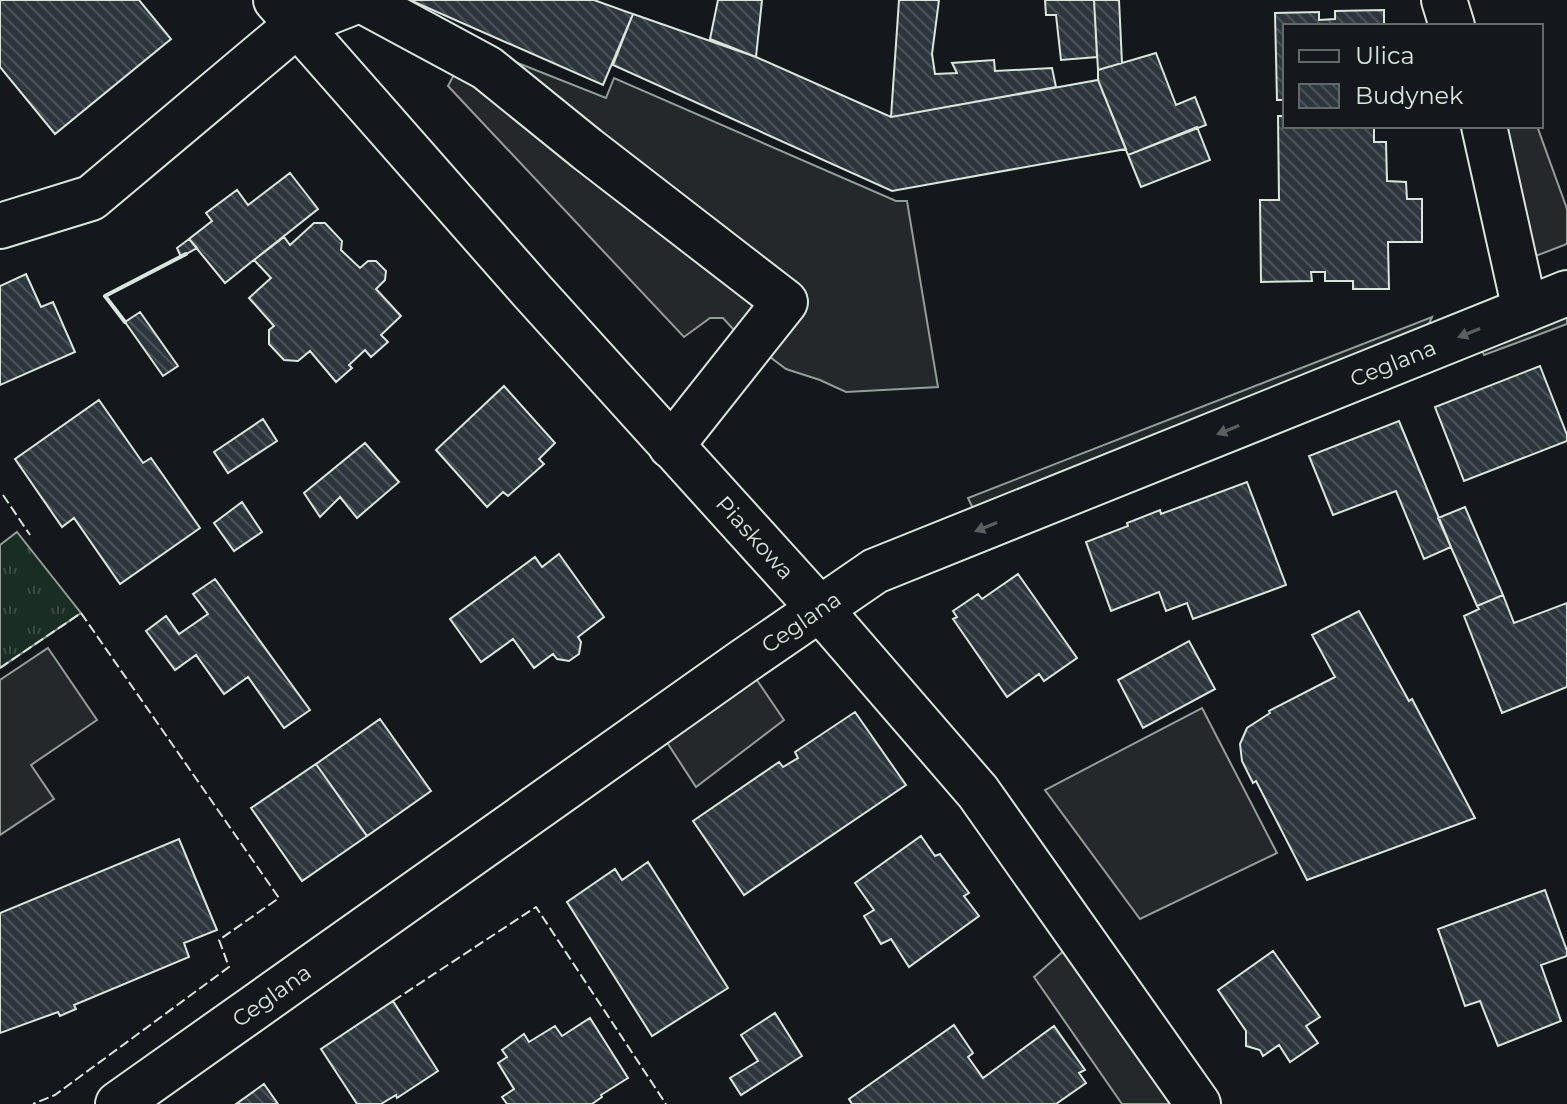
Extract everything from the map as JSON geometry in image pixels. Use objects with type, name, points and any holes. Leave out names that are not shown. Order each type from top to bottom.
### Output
[{"type":"street","points":[[0,226],[91,198],[282,7],[360,0],[487,68],[785,302],[671,446]]},
{"type":"street","points":[[1444,0],[1451,24]]},
{"type":"street","name":"Piaskowa","points":[[282,7],[671,446],[819,608],[978,792],[1198,1104]]},
{"type":"street","points":[[1484,128],[1525,310]]},
{"type":"street","name":"Ceglana","points":[[118,1104],[875,571],[1567,293]]},
{"type":"green space","points":[[17,532],[81,613],[0,668],[0,545]]},
{"type":"shaded area","points":[[470,44],[606,98],[614,78],[896,201],[907,201],[938,387],[846,392],[786,369],[734,330],[723,318],[710,318],[684,337],[448,86]]},
{"type":"shaded area","points":[[1501,128],[1538,128],[1567,209],[1567,244],[1525,260]]},
{"type":"shaded area","points":[[1567,302],[1567,324],[1484,355],[1477,337]]},
{"type":"shaded area","points":[[1432,317],[1422,339],[976,515],[968,498]]},
{"type":"shaded area","points":[[48,648],[97,720],[31,765],[54,799],[0,835],[0,680]]},
{"type":"shaded area","points":[[744,661],[784,720],[696,787],[655,724]]},
{"type":"shaded area","points":[[1202,708],[1277,853],[1140,919],[1045,790]]},
{"type":"shaded area","points":[[1067,948],[1180,1104],[1122,1104],[1034,977]]},
{"type":"building","points":[[0,0],[139,0],[171,39],[55,134],[0,67]]},
{"type":"building","points":[[410,0],[594,0],[633,14],[603,85]]},
{"type":"building","points":[[718,0],[762,0],[756,57],[710,39]]},
{"type":"building","points":[[899,0],[939,0],[932,54],[935,74],[957,73],[952,63],[994,60],[995,71],[1052,68],[1056,87],[891,117]]},
{"type":"building","points":[[1045,0],[1094,0],[1097,57],[1061,60],[1056,15],[1046,15]]},
{"type":"building","points":[[1094,0],[1119,0],[1122,63],[1098,70]]},
{"type":"building","points":[[1384,10],[1384,24],[1283,24],[1283,100],[1277,100],[1275,13],[1319,12],[1319,20],[1335,19],[1335,11]]},
{"type":"building","points":[[633,14],[756,57],[891,117],[1098,80],[1126,149],[892,191],[613,65]]},
{"type":"building","points":[[1156,53],[1176,105],[1195,97],[1206,125],[1128,155],[1098,80],[1098,70]]},
{"type":"building","points":[[1278,116],[1283,116],[1283,128],[1374,128],[1374,142],[1386,142],[1387,181],[1406,182],[1407,199],[1422,199],[1422,242],[1388,242],[1389,289],[1353,289],[1353,281],[1325,281],[1325,272],[1311,272],[1312,281],[1261,282],[1260,200],[1279,200]]},
{"type":"building","points":[[1197,127],[1210,160],[1141,187],[1128,155]]},
{"type":"building","points":[[290,173],[318,209],[225,283],[189,239],[212,221],[206,213],[237,190],[248,205]]},
{"type":"building","points":[[314,223],[325,223],[342,241],[341,250],[360,268],[368,261],[376,261],[386,271],[385,280],[376,289],[401,316],[381,335],[388,342],[371,357],[365,350],[349,365],[352,368],[336,382],[310,351],[298,361],[284,360],[269,344],[269,330],[274,326],[249,298],[271,278],[254,260],[284,237],[290,245]]},
{"type":"building","points":[[189,239],[197,248],[181,257],[177,248]]},
{"type":"building","points":[[26,274],[41,307],[53,302],[75,352],[0,385],[0,286]]},
{"type":"building","points":[[140,312],[178,366],[163,376],[125,322]]},
{"type":"building","points":[[1540,366],[1567,441],[1464,481],[1435,407]]},
{"type":"building","points":[[504,386],[555,443],[539,459],[544,464],[508,496],[503,492],[487,507],[436,450]]},
{"type":"building","points":[[99,400],[143,463],[151,458],[200,528],[120,584],[74,518],[62,527],[15,459]]},
{"type":"building","points":[[263,419],[277,441],[228,473],[214,452]]},
{"type":"building","points":[[1399,421],[1451,547],[1424,559],[1396,491],[1333,515],[1309,456]]},
{"type":"building","points":[[365,443],[399,482],[357,518],[340,497],[320,517],[304,493]]},
{"type":"building","points":[[1247,482],[1286,585],[1193,619],[1187,603],[1166,611],[1159,592],[1111,611],[1086,542],[1160,510],[1161,514]]},
{"type":"building","points":[[242,502],[262,532],[234,551],[214,523]]},
{"type":"building","points":[[1465,507],[1503,595],[1477,606],[1438,518]]},
{"type":"building","points":[[559,554],[604,617],[578,637],[581,642],[579,654],[569,661],[557,659],[553,654],[534,668],[513,639],[481,662],[450,619],[535,557],[542,567]]},
{"type":"building","points":[[1018,574],[1077,658],[1044,681],[1039,674],[1007,697],[953,619],[957,617],[953,611],[978,594],[982,599]]},
{"type":"building","points":[[215,579],[310,710],[284,728],[248,677],[224,694],[196,655],[175,670],[146,631],[166,616],[179,634],[208,614],[193,594]]},
{"type":"building","points":[[1503,595],[1514,623],[1567,603],[1567,687],[1502,713],[1464,616],[1479,609],[1477,606]]},
{"type":"building","points":[[1359,611],[1409,701],[1412,699],[1475,818],[1307,880],[1256,781],[1253,783],[1242,761],[1240,744],[1247,728],[1269,711],[1335,677],[1312,635]]},
{"type":"building","points":[[1189,641],[1215,689],[1143,728],[1118,680]]},
{"type":"building","points":[[855,712],[906,785],[744,895],[693,821],[779,762],[783,767],[798,758],[795,752]]},
{"type":"building","points":[[380,719],[431,791],[367,836],[316,764]]},
{"type":"building","points":[[316,764],[367,836],[302,881],[251,808]]},
{"type":"building","points":[[921,836],[935,856],[940,854],[969,893],[964,896],[979,916],[909,967],[891,939],[881,944],[864,916],[874,910],[855,883]]},
{"type":"building","points":[[179,839],[217,930],[184,943],[189,957],[74,1005],[76,1009],[60,1016],[58,1012],[0,1033],[0,913]]},
{"type":"building","points":[[648,862],[728,988],[652,1036],[567,902],[615,869],[622,880]]},
{"type":"building","points":[[1545,890],[1567,951],[1567,956],[1541,965],[1561,1021],[1498,1046],[1480,1001],[1465,1006],[1438,929]]},
{"type":"building","points":[[1273,951],[1320,1017],[1306,1026],[1318,1043],[1290,1062],[1279,1045],[1263,1056],[1260,1050],[1246,1046],[1246,1031],[1218,990]]},
{"type":"building","points":[[393,1001],[438,1071],[397,1098],[396,1095],[381,1104],[357,1104],[321,1049]]},
{"type":"building","points":[[775,1013],[802,1056],[741,1095],[730,1078],[758,1061],[741,1035]]},
{"type":"building","points":[[590,1018],[628,1078],[592,1104],[507,1104],[502,1097],[514,1089],[498,1063],[507,1057],[502,1050],[524,1034],[529,1042],[555,1026],[562,1036]]},
{"type":"building","points":[[954,1025],[973,1053],[968,1057],[983,1078],[1054,1026],[1085,1070],[1079,1073],[1086,1083],[1056,1104],[852,1104],[849,1099]]},
{"type":"building","points":[[264,1084],[278,1104],[236,1104]]},
{"type":"fence","points":[[3,495],[30,535]]},
{"type":"fence","points":[[0,668],[81,613],[279,898],[219,940],[229,967],[55,1095],[33,1104]]},
{"type":"fence","points":[[393,1001],[536,907],[666,1104]]},
{"type":"wall","points":[[125,322],[105,296],[186,254]]}]
